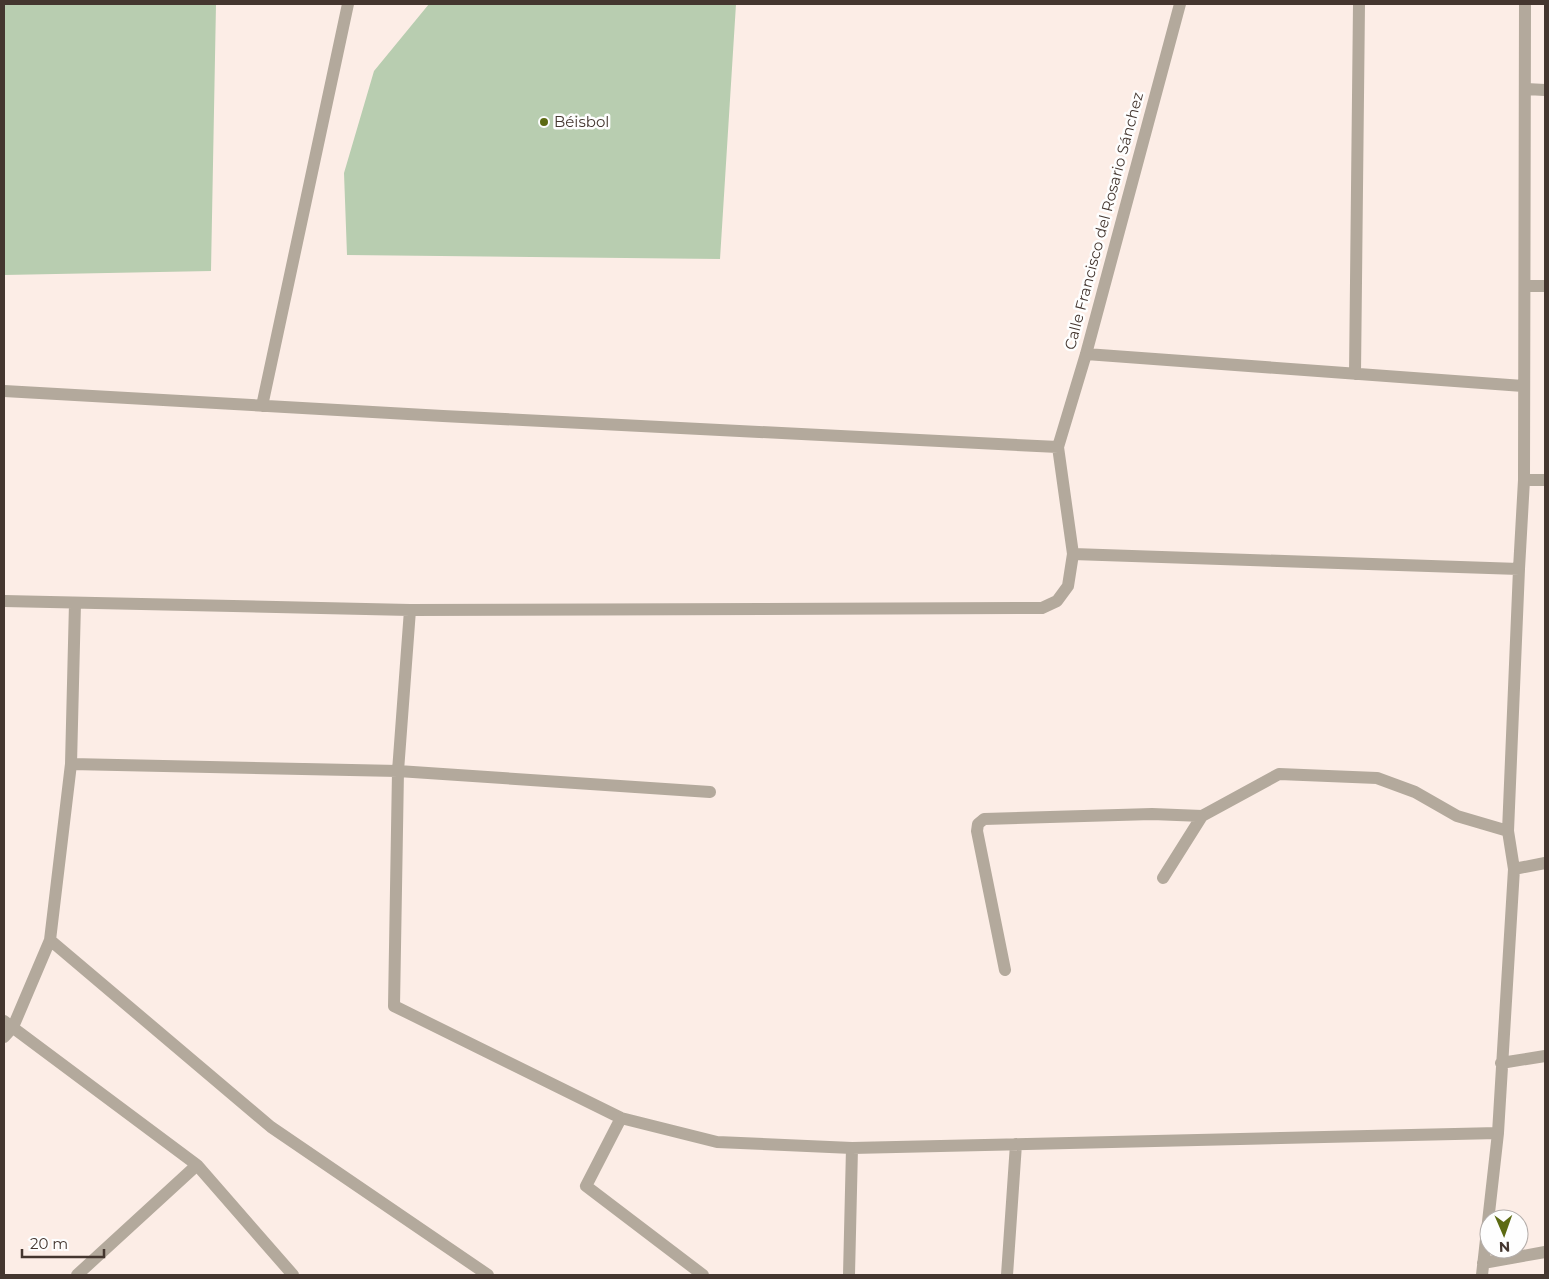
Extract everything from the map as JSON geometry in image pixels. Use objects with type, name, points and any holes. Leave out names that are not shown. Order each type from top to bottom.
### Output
[{"type":"street","points":[[262,406],[348,4]]},
{"type":"street","name":"Calle Francisco del Rosario Sánchez","points":[[1058,447],[1086,354],[1180,4]]},
{"type":"street","points":[[1355,374],[1359,4]]},
{"type":"street","points":[[1525,4],[1526,286],[1523,386],[1524,480],[1508,831],[1514,869],[1498,1133],[1483,1269],[1545,1252]]},
{"type":"street","points":[[1526,89],[1545,90]]},
{"type":"street","points":[[1526,286],[1545,286]]},
{"type":"street","points":[[1086,354],[1523,386]]},
{"type":"street","points":[[4,391],[1058,447],[1073,554],[1068,586],[1057,601],[1042,608],[410,610],[4,601]]},
{"type":"street","points":[[1524,480],[1545,480]]},
{"type":"street","points":[[1073,554],[1519,568]]},
{"type":"street","points":[[75,603],[71,764],[50,940],[7,1028],[197,1164],[294,1275]]},
{"type":"street","points":[[410,610],[398,771],[394,1006],[621,1118],[717,1142],[852,1148],[1498,1133]]},
{"type":"street","points":[[71,764],[398,771],[710,792]]},
{"type":"street","points":[[1163,878],[1202,816],[1279,774],[1377,778],[1415,792],[1457,816],[1508,831]]},
{"type":"street","points":[[1005,970],[977,831],[978,824],[984,819],[1152,814],[1202,816]]},
{"type":"street","points":[[1514,869],[1545,863]]},
{"type":"street","points":[[50,940],[271,1127],[488,1275]]},
{"type":"street","points":[[1501,1063],[1545,1056]]},
{"type":"street","points":[[621,1118],[586,1186],[703,1275]]},
{"type":"street","points":[[1007,1275],[1016,1144]]},
{"type":"street","points":[[849,1275],[852,1148]]},
{"type":"street","points":[[77,1275],[197,1164]]},
{"type":"green space","points":[[4,4],[216,4],[211,271],[4,275]]},
{"type":"green space","name":"Béisbol","points":[[429,4],[736,4],[720,259],[347,255],[344,173],[374,71]]},
{"type":"place","name":"Béisbol","points":[[544,122]]}]
